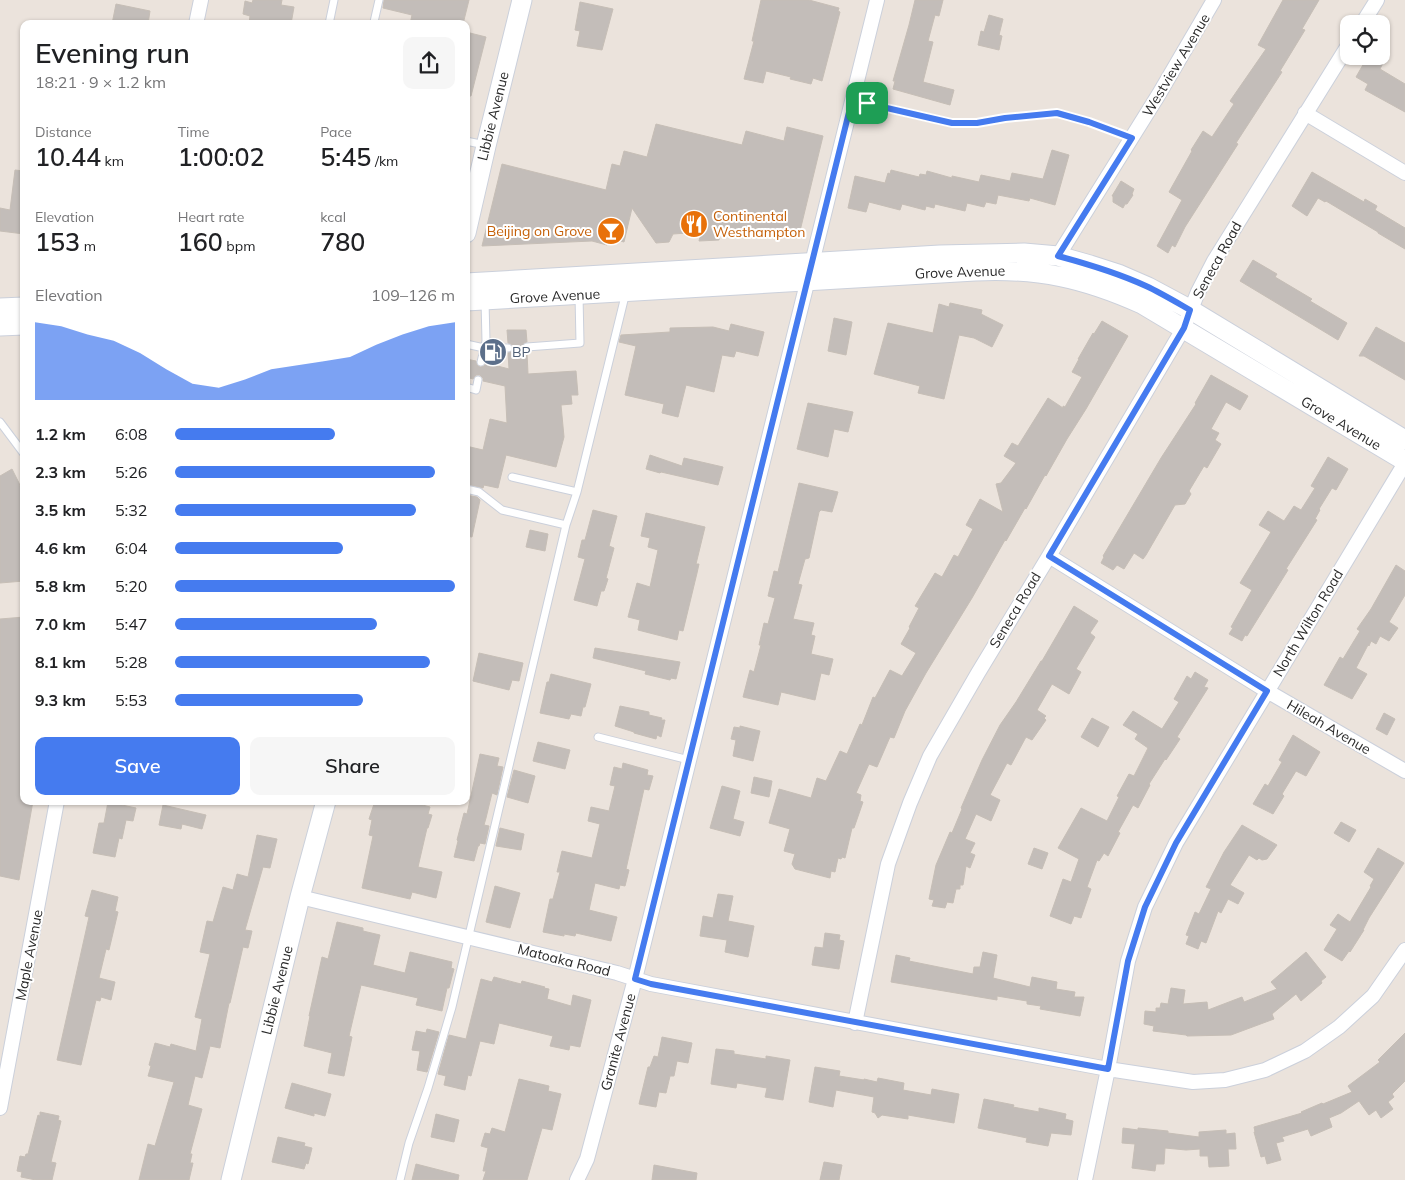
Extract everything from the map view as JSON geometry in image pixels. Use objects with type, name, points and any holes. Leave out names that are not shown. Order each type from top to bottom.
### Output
[{"type":"street","points":[[197,20],[201,0]]},
{"type":"street","name":"Libbie Avenue","points":[[470,216],[522,0]]},
{"type":"street","name":"Granite Avenue","points":[[577,1180],[587,1159],[635,979],[878,0]]},
{"type":"street","name":"Westview Avenue","points":[[1058,256],[1132,138],[1214,0]]},
{"type":"street","points":[[1368,15],[1377,0]]},
{"type":"street","name":"Seneca Road","points":[[855,1023],[888,864],[910,803],[930,756],[1184,328],[1190,310],[1214,261],[1340,58]]},
{"type":"street","points":[[1305,113],[1405,173]]},
{"type":"street","name":"Grove Avenue","points":[[470,283],[993,253],[1058,256],[1118,274],[1148,286],[1405,440]]},
{"type":"street","name":"Grove Avenue","points":[[475,301],[975,271],[1028,271],[1058,275],[1115,292],[1142,304],[1405,462]]},
{"type":"street","points":[[0,308],[20,307]]},
{"type":"street","points":[[0,326],[20,326]]},
{"type":"street","name":"North Wilton Road","points":[[1085,1180],[1128,961],[1145,907],[1176,843],[1405,462]]},
{"type":"street","name":"Hileah Avenue","points":[[1049,556],[1267,691],[1405,772]]},
{"type":"street","name":"Maple Avenue","points":[[0,1108],[56,805]]},
{"type":"street","name":"Libbie Avenue","points":[[231,1180],[300,897],[325,805]]},
{"type":"street","name":"Matoaka Road","points":[[300,897],[469,936],[617,973],[651,984],[1108,1069],[1193,1082],[1225,1080],[1265,1070],[1305,1052],[1339,1027],[1373,996],[1405,950]]},
{"type":"lane","points":[[330,20],[334,0]]},
{"type":"lane","points":[[374,20],[379,0]]},
{"type":"lane","points":[[852,100],[952,123],[977,123],[1057,113],[1089,122],[1132,138]]},
{"type":"lane","points":[[470,142],[486,146]]},
{"type":"lane","points":[[400,1180],[409,1143],[428,1088],[452,1007],[566,525],[577,492],[626,292]]},
{"type":"lane","points":[[527,347],[580,343],[579,295]]},
{"type":"lane","points":[[475,301],[486,323],[481,362]]},
{"type":"lane","points":[[470,345],[484,348],[508,348]]},
{"type":"lane","points":[[470,388],[476,390],[478,380]]},
{"type":"lane","points":[[0,422],[20,449]]},
{"type":"lane","points":[[512,477],[577,492]]},
{"type":"lane","points":[[470,490],[479,492],[502,510],[566,525]]},
{"type":"lane","points":[[598,737],[690,760]]},
{"type":"building","points":[[253,0],[282,0],[281,5],[294,7],[292,20],[250,20],[250,16],[243,14],[245,1],[252,3]]},
{"type":"building","points":[[384,0],[469,0],[464,20],[411,20],[412,15],[383,8]]},
{"type":"building","points":[[761,0],[809,0],[839,8],[838,11],[840,12],[822,81],[813,78],[811,84],[766,71],[763,83],[744,79],[754,41],[752,41]]},
{"type":"building","points":[[915,0],[943,0],[939,16],[935,15],[928,41],[933,42],[923,82],[954,90],[950,105],[893,89],[895,81],[893,81]]},
{"type":"building","points":[[1283,0],[1319,0],[1302,29],[1305,30],[1280,71],[1282,72],[1236,143],[1238,144],[1185,227],[1175,247],[1172,245],[1168,253],[1157,246],[1182,200],[1169,192],[1203,131],[1212,137],[1234,104],[1230,101],[1266,49],[1258,45]]},
{"type":"building","points":[[580,2],[613,9],[602,50],[577,46],[580,31],[575,30]]},
{"type":"building","points":[[116,4],[150,11],[149,20],[113,20]]},
{"type":"building","points":[[989,15],[1003,19],[999,35],[1002,36],[999,50],[978,45],[981,31],[984,32]]},
{"type":"building","points":[[470,33],[486,37],[470,96]]},
{"type":"building","points":[[1363,65],[1382,65],[1380,69],[1405,84],[1405,112],[1365,90],[1368,84],[1356,77]]},
{"type":"building","points":[[656,124],[742,145],[746,131],[784,141],[787,127],[823,136],[800,231],[760,233],[762,228],[720,231],[719,240],[699,241],[701,232],[673,234],[669,242],[656,243],[632,208],[624,242],[609,238],[607,245],[592,241],[482,246],[502,164],[606,190],[612,164],[620,166],[624,151],[647,157]]},
{"type":"building","points":[[1052,150],[1069,155],[1055,205],[1030,198],[1029,201],[998,195],[996,204],[986,202],[984,207],[967,203],[965,211],[935,204],[934,208],[926,206],[925,210],[902,204],[900,210],[869,202],[866,212],[848,208],[855,176],[885,183],[891,170],[919,177],[920,174],[926,175],[927,171],[952,178],[952,176],[979,182],[981,175],[1010,181],[1012,173],[1043,179]]},
{"type":"building","points":[[15,170],[20,171],[20,234],[0,231],[0,208],[10,210]]},
{"type":"building","points":[[1312,172],[1364,202],[1365,199],[1377,206],[1375,210],[1405,228],[1405,249],[1326,201],[1318,198],[1307,216],[1292,206]]},
{"type":"building","points":[[1121,181],[1134,189],[1133,195],[1123,208],[1113,202],[1112,196]]},
{"type":"building","points":[[1253,260],[1277,274],[1275,277],[1312,299],[1310,301],[1347,323],[1338,340],[1240,281]]},
{"type":"building","points":[[950,303],[982,310],[981,314],[1003,325],[992,347],[974,338],[959,335],[944,399],[918,393],[920,386],[874,374],[888,323],[933,333],[939,304],[949,307]]},
{"type":"building","points":[[834,318],[852,322],[846,355],[828,351]]},
{"type":"building","points":[[1102,321],[1128,336],[1046,476],[1005,540],[926,673],[905,711],[894,738],[890,737],[877,767],[869,764],[856,793],[861,795],[860,801],[863,802],[854,828],[852,828],[845,858],[838,858],[835,872],[831,871],[830,878],[795,869],[792,864],[795,854],[784,851],[790,829],[769,823],[779,789],[811,798],[817,778],[826,781],[840,751],[847,754],[860,724],[862,725],[873,697],[875,698],[890,670],[902,676],[916,653],[901,644],[919,608],[915,606],[935,573],[942,577],[954,555],[958,557],[973,529],[966,525],[980,499],[1003,512],[996,484],[1001,483],[1016,463],[1004,456],[1012,443],[1018,446],[1048,398],[1063,408],[1063,406],[1065,407],[1082,377],[1072,372],[1093,333]]},
{"type":"building","points":[[731,324],[764,332],[758,356],[736,351],[734,357],[722,355],[714,392],[686,385],[678,417],[662,413],[664,404],[625,395],[636,346],[619,342],[621,335],[670,332],[670,328],[713,327],[729,331]]},
{"type":"building","points":[[1376,327],[1405,343],[1405,380],[1364,356],[1359,356]]},
{"type":"building","points":[[507,330],[526,330],[527,342],[522,347],[527,352],[528,374],[576,371],[578,395],[571,395],[572,404],[561,405],[564,437],[556,467],[506,455],[498,488],[484,485],[483,488],[470,485],[470,447],[483,450],[490,419],[507,423],[505,386],[483,381],[480,375],[476,375],[473,379],[470,378],[470,360],[476,361],[480,367],[486,363],[509,369],[508,353],[513,348],[508,343]]},
{"type":"building","points":[[1211,375],[1248,396],[1240,410],[1226,402],[1211,429],[1219,433],[1215,440],[1221,444],[1207,468],[1204,466],[1189,491],[1191,494],[1185,504],[1175,505],[1143,559],[1134,553],[1124,569],[1117,565],[1113,570],[1101,563],[1103,556],[1161,458],[1196,404]]},
{"type":"building","points":[[808,403],[853,412],[848,432],[834,429],[828,457],[797,449]]},
{"type":"building","points":[[650,455],[682,466],[684,458],[723,467],[718,485],[646,469]]},
{"type":"building","points":[[1328,457],[1348,469],[1336,490],[1332,488],[1319,509],[1315,519],[1317,520],[1286,569],[1288,570],[1242,641],[1229,634],[1252,590],[1240,583],[1271,532],[1259,525],[1268,511],[1284,521],[1294,506],[1301,510],[1315,488],[1311,486]]},
{"type":"building","points":[[12,469],[20,486],[20,581],[0,583],[0,476]]},
{"type":"building","points":[[799,483],[838,492],[832,512],[821,510],[819,512],[809,558],[805,559],[798,584],[802,585],[793,619],[814,623],[811,635],[815,636],[811,654],[833,659],[829,675],[821,673],[815,700],[781,692],[778,705],[743,697],[750,670],[754,672],[764,623],[768,624],[775,598],[768,596],[774,571],[778,572]]},
{"type":"building","points":[[470,496],[477,497],[480,500],[472,537],[470,537]]},
{"type":"building","points":[[593,510],[617,516],[609,546],[614,548],[606,578],[608,579],[604,591],[601,591],[597,606],[574,600],[585,559],[578,557]]},
{"type":"building","points":[[646,513],[705,527],[696,564],[699,564],[683,631],[679,630],[677,640],[638,630],[640,620],[628,617],[637,583],[650,587],[658,550],[648,547],[650,538],[641,536]]},
{"type":"building","points":[[530,530],[548,534],[545,551],[526,547]]},
{"type":"building","points":[[1396,565],[1405,571],[1405,595],[1389,622],[1398,628],[1389,641],[1380,636],[1376,644],[1371,641],[1368,645],[1356,668],[1367,674],[1352,699],[1324,685],[1340,657],[1343,659],[1360,631],[1357,629],[1371,609]]},
{"type":"building","points":[[1074,606],[1098,621],[1090,633],[1095,637],[1076,669],[1081,672],[1069,694],[1052,684],[1037,710],[1046,716],[1044,718],[1046,720],[1032,740],[1026,737],[1011,765],[1007,763],[990,795],[1000,800],[991,821],[976,814],[965,839],[975,843],[970,853],[975,855],[970,868],[966,866],[963,885],[960,885],[960,889],[956,889],[953,903],[947,902],[945,908],[932,906],[934,900],[929,899],[936,865],[950,832],[952,833],[982,760],[1000,725],[1042,661]]},
{"type":"building","points":[[20,617],[20,805],[32,805],[19,880],[0,876],[0,619]]},
{"type":"building","points":[[595,648],[680,662],[676,679],[671,678],[670,680],[645,674],[646,671],[593,658]]},
{"type":"building","points":[[479,653],[523,663],[519,681],[512,680],[509,690],[473,681]]},
{"type":"building","points":[[1195,672],[1208,680],[1204,687],[1208,688],[1177,737],[1180,739],[1149,784],[1138,808],[1133,805],[1118,832],[1120,833],[1108,856],[1104,853],[1099,861],[1097,860],[1087,887],[1091,889],[1081,918],[1074,916],[1071,924],[1050,916],[1063,879],[1071,882],[1079,859],[1058,848],[1081,808],[1107,821],[1119,797],[1117,796],[1129,774],[1134,776],[1148,748],[1135,739],[1138,734],[1123,725],[1133,711],[1162,729],[1179,702],[1174,699],[1187,676],[1191,679]]},
{"type":"building","points":[[551,674],[591,684],[581,716],[571,714],[569,719],[540,713],[547,682],[549,682]]},
{"type":"building","points":[[620,706],[649,712],[649,715],[665,720],[661,737],[657,735],[656,739],[615,726]]},
{"type":"building","points":[[1384,713],[1395,719],[1387,735],[1376,729]]},
{"type":"building","points":[[1092,718],[1109,727],[1098,747],[1081,737]]},
{"type":"building","points":[[740,726],[760,731],[753,761],[733,756],[736,740],[731,739],[734,727],[740,728]]},
{"type":"building","points":[[1293,735],[1320,752],[1306,776],[1296,771],[1273,814],[1253,804],[1265,784],[1268,786],[1282,762],[1279,760]]},
{"type":"building","points":[[538,742],[570,750],[565,769],[533,761]]},
{"type":"building","points":[[480,754],[499,758],[497,766],[503,767],[497,795],[492,793],[484,825],[489,826],[485,844],[480,843],[478,846],[474,861],[454,857],[464,813],[467,814]]},
{"type":"building","points":[[623,763],[648,770],[647,775],[653,776],[649,790],[644,789],[626,869],[629,870],[625,886],[620,885],[619,889],[595,883],[589,910],[617,917],[611,941],[576,933],[575,936],[564,934],[564,936],[543,932],[550,899],[553,899],[560,872],[557,872],[562,851],[592,858],[600,824],[588,821],[591,807],[609,811],[615,786],[610,785],[614,767],[622,769]]},
{"type":"building","points":[[514,770],[535,776],[528,803],[507,797]]},
{"type":"building","points":[[754,777],[772,781],[769,797],[751,793]]},
{"type":"building","points":[[722,786],[740,791],[733,819],[744,822],[740,836],[710,828]]},
{"type":"building","points":[[107,805],[122,805],[136,808],[133,821],[126,820],[122,839],[119,838],[115,857],[93,853],[99,823],[104,823]]},
{"type":"building","points":[[163,805],[206,815],[202,829],[182,824],[181,829],[159,825]]},
{"type":"building","points":[[374,805],[422,805],[430,807],[428,814],[432,815],[418,867],[442,872],[436,898],[412,892],[410,899],[362,888],[373,836],[369,835],[372,820],[369,819]]},
{"type":"building","points":[[1341,822],[1356,830],[1349,842],[1334,833]]},
{"type":"building","points":[[1242,825],[1277,845],[1267,859],[1262,860],[1259,858],[1257,860],[1249,855],[1230,885],[1244,893],[1238,904],[1228,899],[1221,913],[1218,911],[1206,943],[1201,941],[1198,949],[1186,944],[1189,936],[1186,935],[1195,912],[1199,914],[1211,889],[1206,887],[1224,852]]},
{"type":"building","points":[[500,828],[524,834],[521,850],[496,846]]},
{"type":"building","points":[[257,835],[277,839],[270,868],[263,867],[245,930],[252,931],[248,948],[243,947],[220,1048],[210,1046],[202,1078],[195,1076],[188,1105],[202,1109],[190,1154],[192,1154],[190,1163],[193,1163],[189,1180],[139,1180],[148,1144],[155,1146],[174,1082],[148,1076],[155,1043],[170,1047],[171,1044],[196,1051],[202,1019],[195,1017],[210,954],[200,952],[207,921],[213,922],[223,887],[233,890],[237,874],[248,877]]},
{"type":"building","points":[[1034,848],[1048,853],[1042,869],[1028,864]]},
{"type":"building","points":[[1378,848],[1404,863],[1369,918],[1364,930],[1342,961],[1324,950],[1337,929],[1330,925],[1338,914],[1350,922],[1371,887],[1374,879],[1364,872]]},
{"type":"building","points":[[495,886],[520,893],[510,928],[486,922]]},
{"type":"building","points":[[92,890],[118,897],[115,911],[118,912],[109,950],[106,949],[99,978],[115,982],[111,1000],[101,997],[100,1001],[96,1000],[81,1065],[57,1060],[89,917],[85,916]]},
{"type":"building","points":[[718,894],[733,896],[728,921],[754,926],[748,957],[725,952],[727,940],[700,936],[703,916],[713,918]]},
{"type":"building","points":[[337,922],[363,928],[363,931],[380,935],[373,965],[405,973],[410,952],[452,962],[451,968],[454,969],[449,988],[447,988],[442,1011],[416,1005],[418,998],[361,985],[349,1036],[352,1037],[344,1076],[328,1073],[332,1053],[304,1046],[322,957],[328,959]]},
{"type":"building","points":[[825,933],[840,935],[839,940],[844,941],[839,969],[812,965],[815,947],[823,948]]},
{"type":"building","points":[[983,952],[997,955],[993,978],[1030,987],[1032,977],[1057,982],[1056,989],[1075,992],[1074,997],[1084,997],[1080,1016],[1040,1009],[1041,1006],[1027,1004],[1027,1001],[997,996],[997,1000],[891,982],[896,955],[910,958],[909,961],[973,974],[974,967],[980,967]]},
{"type":"building","points":[[1306,952],[1326,977],[1321,981],[1322,983],[1301,1001],[1296,994],[1272,1014],[1274,1019],[1231,1035],[1187,1036],[1153,1031],[1154,1026],[1144,1024],[1145,1011],[1156,1012],[1156,1008],[1160,1008],[1161,1003],[1168,1004],[1171,988],[1185,990],[1183,1004],[1207,1002],[1208,1010],[1242,997],[1244,1002],[1277,989],[1271,982]]},
{"type":"building","points":[[494,977],[521,984],[522,981],[545,987],[549,989],[547,999],[571,1006],[573,995],[591,1000],[580,1047],[570,1045],[569,1050],[550,1046],[553,1036],[499,1023],[494,1044],[480,1041],[471,1076],[468,1075],[465,1090],[444,1085],[446,1076],[438,1074],[449,1035],[466,1039],[481,979],[492,982]]},
{"type":"building","points":[[427,1029],[439,1032],[427,1072],[417,1070],[420,1051],[412,1050],[416,1031],[426,1033]]},
{"type":"building","points":[[1405,1033],[1405,1081],[1392,1094],[1394,1097],[1388,1102],[1393,1109],[1381,1118],[1376,1110],[1369,1115],[1359,1101],[1341,1113],[1329,1118],[1332,1127],[1311,1136],[1308,1129],[1282,1137],[1284,1141],[1276,1143],[1281,1160],[1267,1164],[1265,1156],[1261,1157],[1254,1127],[1302,1113],[1352,1092],[1348,1086],[1380,1062],[1378,1060]]},
{"type":"building","points":[[662,1037],[692,1043],[688,1063],[677,1061],[674,1076],[670,1076],[666,1093],[659,1092],[656,1107],[639,1104],[648,1067],[650,1067],[654,1056],[658,1057]]},
{"type":"building","points":[[716,1049],[734,1051],[734,1054],[766,1059],[766,1056],[790,1060],[783,1100],[765,1097],[767,1088],[737,1083],[736,1088],[711,1084]]},
{"type":"building","points":[[815,1067],[840,1071],[839,1076],[877,1082],[878,1078],[904,1083],[903,1090],[931,1095],[932,1089],[959,1094],[954,1123],[908,1115],[908,1119],[882,1115],[878,1118],[872,1112],[874,1097],[836,1090],[833,1107],[809,1102]]},
{"type":"building","points":[[519,1079],[549,1086],[548,1091],[561,1094],[552,1130],[542,1128],[527,1180],[483,1180],[486,1171],[483,1171],[488,1148],[481,1146],[485,1133],[490,1134],[492,1128],[505,1132]]},
{"type":"building","points":[[292,1083],[331,1094],[325,1116],[314,1113],[314,1116],[285,1108]]},
{"type":"building","points":[[984,1099],[1039,1112],[1039,1108],[1066,1114],[1065,1119],[1073,1121],[1071,1135],[1051,1133],[1048,1146],[1026,1142],[1027,1138],[978,1128]]},
{"type":"building","points":[[40,1112],[59,1116],[58,1120],[61,1121],[51,1162],[56,1163],[52,1180],[36,1180],[21,1177],[22,1172],[17,1171],[20,1156],[25,1157],[28,1154]]},
{"type":"building","points":[[436,1114],[459,1120],[454,1142],[431,1137]]},
{"type":"building","points":[[1123,1128],[1168,1131],[1168,1133],[1199,1137],[1199,1132],[1226,1130],[1226,1134],[1235,1133],[1236,1149],[1228,1149],[1229,1166],[1209,1167],[1208,1156],[1200,1156],[1200,1149],[1165,1148],[1164,1164],[1156,1164],[1155,1171],[1132,1168],[1135,1144],[1122,1143]]},
{"type":"building","points":[[278,1137],[305,1143],[304,1146],[312,1148],[308,1164],[306,1163],[304,1169],[272,1162]]},
{"type":"building","points":[[824,1162],[842,1165],[839,1180],[820,1180]]},
{"type":"building","points":[[416,1164],[459,1175],[458,1180],[412,1180]]},
{"type":"building","points":[[654,1165],[697,1173],[696,1180],[652,1180]]},
{"type":"place","name":"Continental Westhampton","points":[[694,224]]},
{"type":"place","name":"Beijing on Grove","points":[[611,231]]},
{"type":"place","name":"BP","points":[[493,352]]},
{"type":"route","points":[[852,100],[867,103],[952,123],[977,123],[1057,113],[1089,122],[1132,138],[1058,256],[1118,274],[1148,286],[1190,310],[1184,328],[1049,556],[1267,691],[1176,843],[1145,907],[1128,961],[1108,1069],[855,1023],[651,984],[635,979],[852,100]]}]
